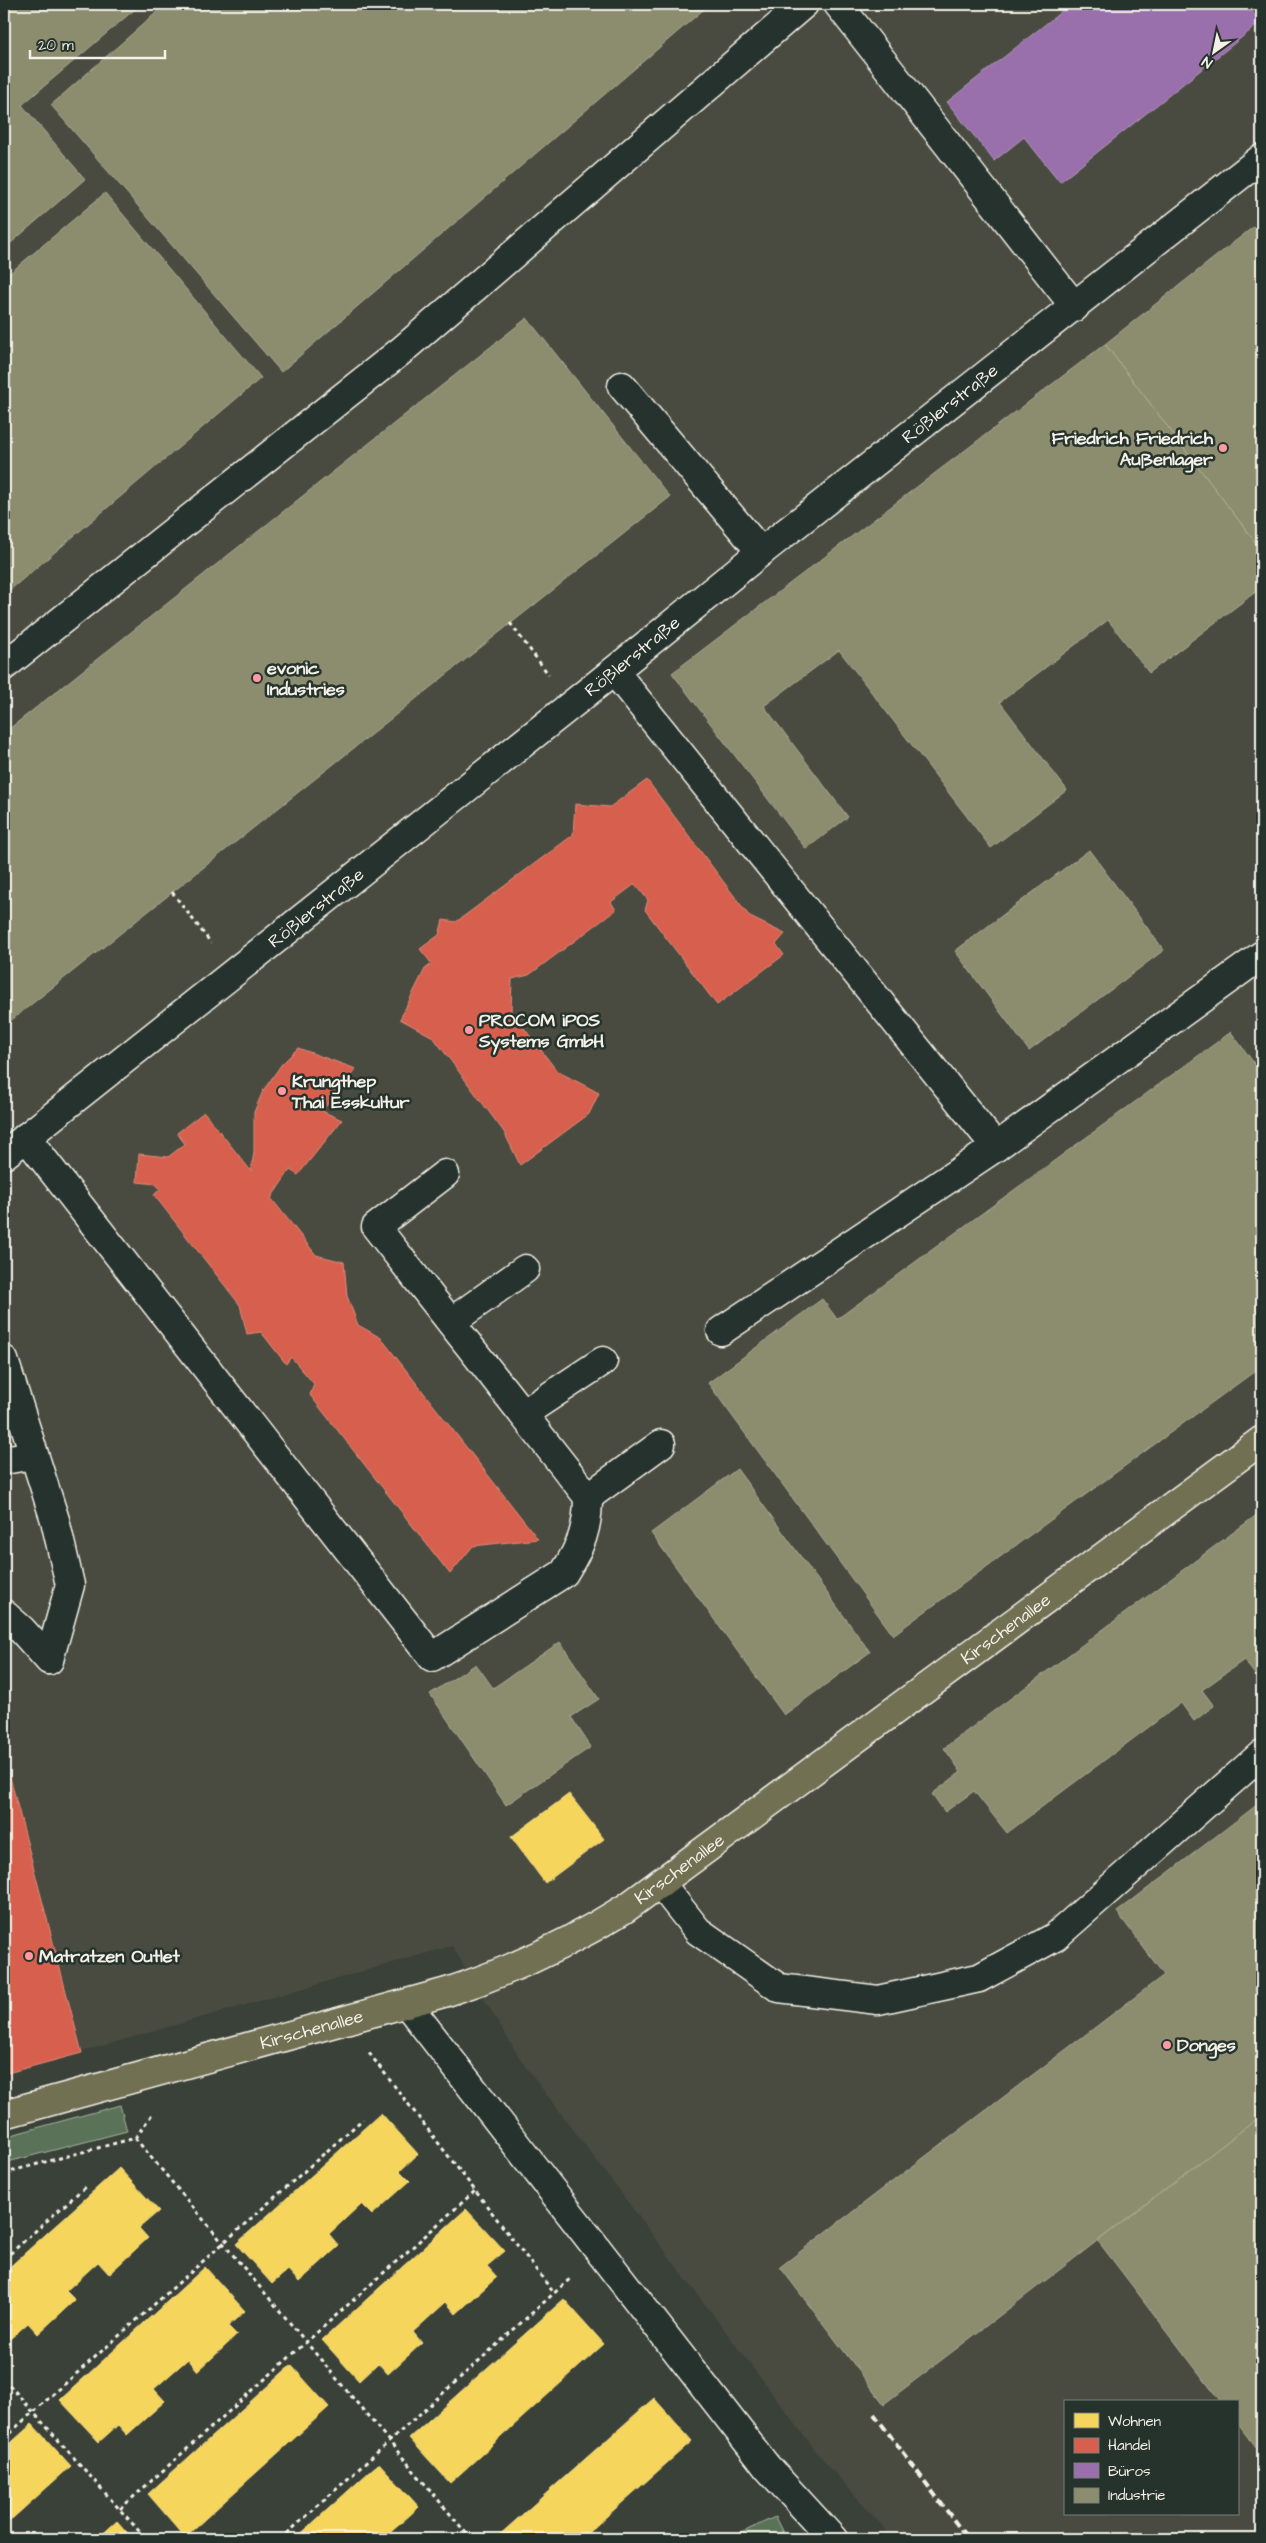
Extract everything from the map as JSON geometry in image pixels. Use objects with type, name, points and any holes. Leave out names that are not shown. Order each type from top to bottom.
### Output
[{"type":"main road","name":"Kirschenallee","points":[[4,2114],[407,2004],[480,1982],[556,1950],[626,1908],[1262,1440]]},
{"type":"street","points":[[4,666],[400,350],[804,4]]},
{"type":"street","points":[[838,4],[1074,307]]},
{"type":"street","name":"Rößlerstraße","points":[[4,1155],[572,705],[761,552],[1262,158]]},
{"type":"street","points":[[622,386],[761,552]]},
{"type":"street","points":[[614,671],[996,1147]]},
{"type":"street","points":[[721,1331],[996,1147],[1262,955]]},
{"type":"street","points":[[26,1137],[432,1657],[564,1573],[578,1552],[588,1522],[588,1497],[376,1227],[445,1174]]},
{"type":"street","points":[[451,1322],[525,1269]]},
{"type":"street","points":[[4,1360],[55,1520],[70,1584],[49,1660],[22,1630],[4,1614]]},
{"type":"street","points":[[523,1414],[603,1361]]},
{"type":"street","points":[[588,1497],[661,1444]]},
{"type":"street","points":[[4,1460],[33,1455]]},
{"type":"street","points":[[660,1883],[698,1931],[779,1988],[878,2000],[979,1978],[1055,1937],[1262,1754]]},
{"type":"street","points":[[407,2004],[767,2467],[833,2539]]},
{"type":"path","points":[[510,623],[572,705]]},
{"type":"path","points":[[172,892],[234,973]]},
{"type":"path","points":[[344,2021],[554,2294]]},
{"type":"path","points":[[4,2438],[363,2120]]},
{"type":"path","points":[[4,2173],[135,2138],[471,2539]]},
{"type":"path","points":[[4,2259],[87,2185]]},
{"type":"path","points":[[120,2509],[475,2191]]},
{"type":"path","points":[[281,2539],[600,2251]]},
{"type":"path","points":[[4,2379],[146,2539]]},
{"type":"shaded area","points":[[4,4],[1262,4],[1262,2539],[894,2539],[818,2454],[522,2062],[452,1946],[4,2074]]},
{"type":"green space","points":[[120,2105],[127,2131],[4,2163],[4,2137]]},
{"type":"green space","points":[[775,2517],[786,2539],[728,2539]]},
{"type":"building: Wohnen","points":[[569,1794],[604,1839],[545,1883],[511,1837]]},
{"type":"building: Wohnen","points":[[381,2113],[418,2154],[400,2171],[410,2181],[372,2215],[361,2204],[329,2234],[339,2246],[299,2282],[288,2270],[272,2284],[236,2244]]},
{"type":"building: Wohnen","points":[[119,2168],[159,2211],[139,2228],[148,2238],[109,2274],[98,2262],[66,2291],[75,2300],[38,2334],[28,2323],[10,2339],[4,2332],[4,2272]]},
{"type":"building: Wohnen","points":[[466,2209],[505,2251],[487,2266],[497,2277],[456,2314],[446,2302],[413,2332],[422,2343],[388,2374],[378,2363],[359,2381],[322,2340]]},
{"type":"building: Wohnen","points":[[205,2267],[245,2311],[228,2326],[237,2335],[198,2371],[188,2359],[154,2389],[165,2401],[127,2435],[118,2425],[99,2442],[60,2400]]},
{"type":"building: Wohnen","points":[[564,2299],[604,2344],[450,2483],[409,2438]]},
{"type":"building: Wohnen","points":[[291,2365],[329,2407],[185,2537],[148,2494]]},
{"type":"building: Wohnen","points":[[654,2398],[692,2441],[581,2539],[500,2539],[497,2537]]},
{"type":"building: Wohnen","points":[[32,2424],[71,2466],[4,2526],[4,2449]]},
{"type":"building: Wohnen","points":[[379,2463],[419,2507],[383,2539],[295,2539]]},
{"type":"building: Wohnen","points":[[117,2521],[133,2539],[97,2539]]},
{"type":"building: Handel","points":[[647,780],[750,917],[785,934],[776,944],[784,955],[717,1005],[645,910],[648,900],[635,884],[611,902],[616,910],[529,975],[512,979],[511,1011],[557,1071],[599,1093],[589,1114],[520,1165],[504,1132],[433,1037],[400,1019],[425,969],[432,964],[420,949],[439,935],[443,920],[456,922],[573,835],[575,804],[610,807]]},
{"type":"building: Handel","points":[[298,1048],[356,1069],[322,1111],[342,1120],[298,1175],[290,1170],[271,1198],[316,1255],[344,1262],[347,1296],[358,1325],[381,1338],[538,1539],[473,1546],[450,1574],[310,1395],[314,1384],[291,1357],[286,1364],[261,1332],[247,1334],[240,1305],[154,1195],[160,1189],[156,1184],[137,1182],[139,1154],[168,1157],[185,1144],[177,1133],[204,1112],[251,1171],[254,1152],[254,1112],[263,1091],[281,1065]]},
{"type":"building: Handel","points":[[4,1754],[82,2053],[4,2074]]},
{"type":"building: Büros","points":[[1071,4],[1246,4],[1261,22],[1060,182],[1024,137],[994,161],[947,102]]},
{"type":"building: Industrie","points":[[4,4],[141,4],[22,105],[85,179],[4,249]]},
{"type":"building: Industrie","points":[[166,4],[710,4],[281,372],[51,105]]},
{"type":"building: Industrie","points":[[105,193],[261,378],[4,595],[4,278]]},
{"type":"building: Industrie","name":"Friedrich Friedrich Außenlager","points":[[1262,220],[1262,551],[1105,344]]},
{"type":"building: Industrie","name":"evonic Industries","points":[[527,318],[670,497],[4,1026],[4,733]]},
{"type":"building: Industrie","points":[[1105,344],[1262,551],[1262,587],[1149,673],[1108,620],[1000,702],[1067,790],[991,848],[839,650],[764,706],[848,817],[806,849],[672,673]]},
{"type":"building: Industrie","points":[[1089,850],[1164,950],[1029,1051],[955,951]]},
{"type":"building: Industrie","points":[[1231,1032],[1262,1074],[1262,1366],[893,1635],[708,1383],[822,1299],[837,1319]]},
{"type":"building: Industrie","points":[[737,1469],[870,1652],[784,1715],[651,1533]]},
{"type":"building: Industrie","points":[[1262,1511],[1262,1684],[1244,1660],[1202,1690],[1214,1706],[1194,1721],[1181,1703],[1007,1833],[974,1791],[945,1812],[932,1794],[961,1772],[944,1748]]},
{"type":"building: Industrie","points":[[560,1642],[599,1699],[571,1717],[591,1747],[506,1805],[430,1694],[476,1664],[493,1688]]},
{"type":"building: Industrie","name":"Donges","points":[[1262,1801],[1262,2115],[884,2404],[780,2267],[1164,1975],[1117,1912]]},
{"type":"building: Industrie","points":[[1262,2115],[1262,2456],[1238,2424],[1238,2400],[1219,2400],[1098,2241]]},
{"type":"railway","points":[[874,2414],[968,2539]]},
{"type":"place","name":"Friedrich Friedrich Außenlager","points":[[1223,448]]},
{"type":"place","name":"evonic Industries","points":[[257,678]]},
{"type":"place","name":"PROCOM iPOS Systems GmbH","points":[[469,1030]]},
{"type":"place","name":"Krungthep Thai Esskultur","points":[[282,1091]]},
{"type":"place","name":"Matratzen Outlet","points":[[29,1956]]},
{"type":"place","name":"Donges","points":[[1167,2045]]}]
